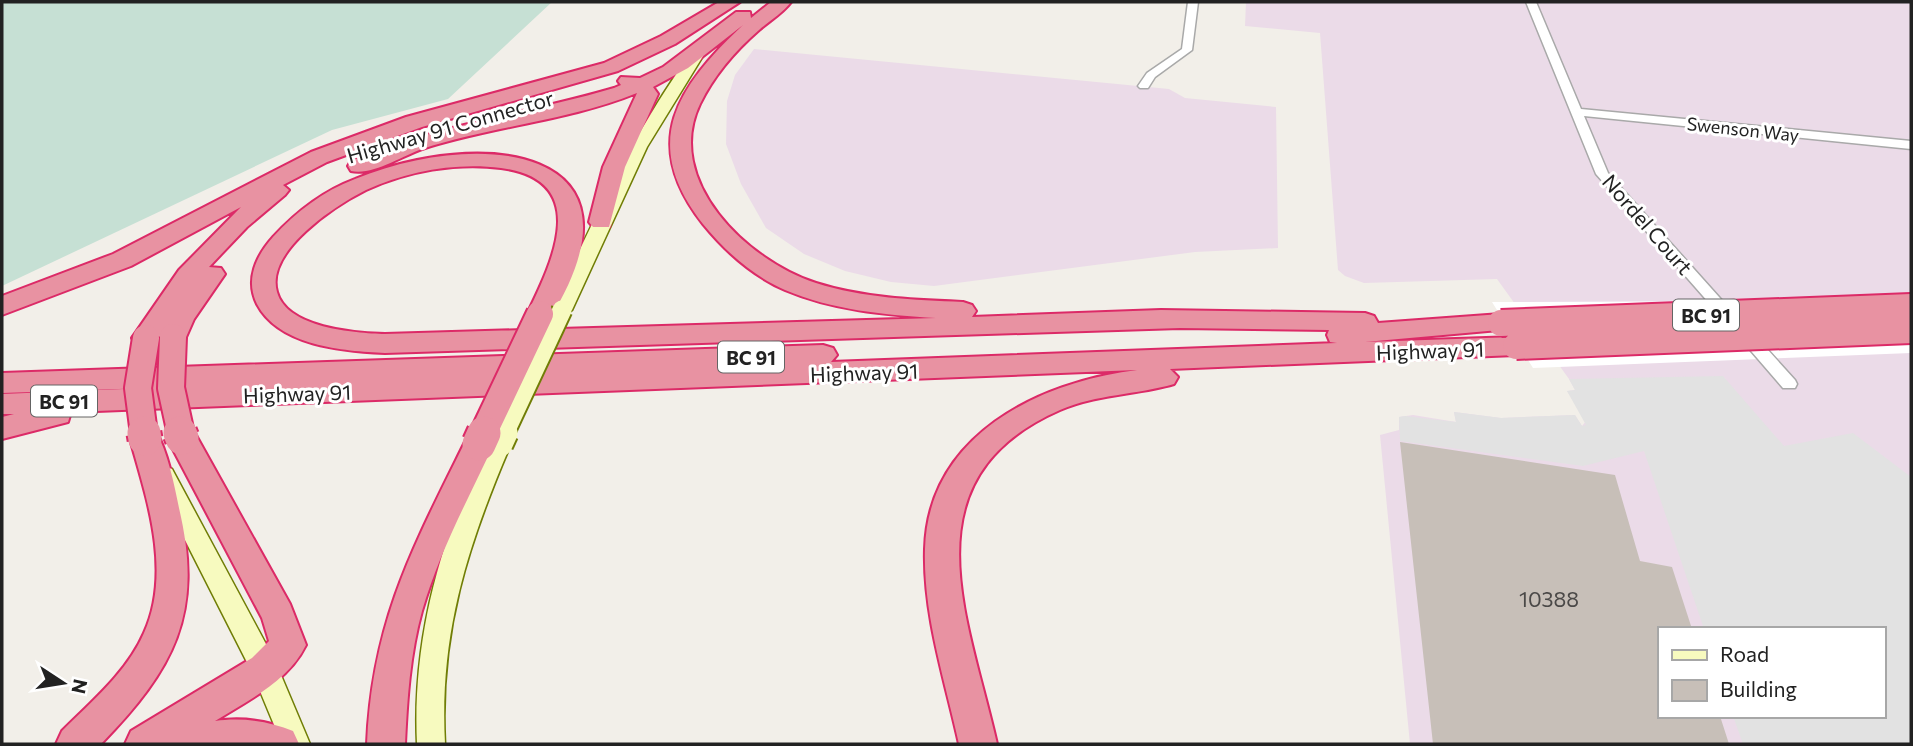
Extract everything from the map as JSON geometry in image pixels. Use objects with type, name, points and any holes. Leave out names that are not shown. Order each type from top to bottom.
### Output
[{"type":"highway","points":[[2,306],[122,260],[246,192],[348,144],[414,122],[611,67],[668,40],[731,2]]},
{"type":"highway","name":"Highway 91 Connector","points":[[145,439],[138,412],[138,363],[159,337],[164,305],[204,256],[258,205],[298,177],[388,140],[608,79],[674,50],[747,2]]},
{"type":"highway","points":[[144,744],[265,670],[288,645],[286,631],[182,438],[175,419],[169,373],[159,337],[181,317],[212,273],[271,219],[310,192],[369,162],[403,149],[640,84],[696,56],[730,24],[764,2]]},
{"type":"highway","points":[[782,2],[757,22],[702,81],[684,111],[678,135],[681,168],[693,196],[717,228],[751,259],[803,287],[892,306],[1508,334]]},
{"type":"highway","points":[[601,222],[614,167],[648,93],[640,84],[608,79]]},
{"type":"highway","points":[[386,744],[390,682],[406,611],[429,546],[490,444],[551,312],[571,233],[570,201],[558,183],[548,176],[501,161],[431,164],[360,184],[339,195],[298,223],[275,248],[265,272],[265,292],[269,303],[288,322],[316,334],[366,343],[437,343],[1177,320]]},
{"type":"highway","points":[[2,313],[124,268],[298,177]]},
{"type":"highway","name":"BC 91","points":[[1508,334],[1911,307]]},
{"type":"highway","name":"BC 91","points":[[1508,334],[1911,330]]},
{"type":"highway","name":"Highway 91","points":[[2,404],[1475,348],[1508,334]]},
{"type":"highway","name":"Highway 91","points":[[2,383],[1323,336],[1508,334]]},
{"type":"highway","points":[[978,744],[944,592],[941,546],[946,508],[959,478],[976,453],[1001,430],[1028,411],[1065,395],[1107,385],[1154,377],[1332,365],[1475,348]]},
{"type":"highway","points":[[2,428],[126,399]]},
{"type":"highway","points":[[75,744],[134,684],[155,652],[168,625],[173,590],[173,551],[165,505],[145,439]]},
{"type":"highway","points":[[182,744],[234,737],[280,744]]},
{"type":"main road","points":[[551,312],[657,116],[696,56]]},
{"type":"main road","name":"Highway 91 Connector","points":[[145,439],[265,670],[296,744]]},
{"type":"main road","points":[[431,744],[430,690],[434,635],[444,590],[490,444]]},
{"type":"street","points":[[1144,86],[1151,75],[1187,50],[1194,2]]},
{"type":"street","name":"Nordel Court","points":[[1531,2],[1602,174],[1789,384]]},
{"type":"street","name":"Swenson Way","points":[[1576,112],[1911,145]]},
{"type":"shaded area","points":[[1246,2],[1911,2],[1911,744],[1410,744],[1380,435],[1399,430],[1399,417],[1413,415],[1456,422],[1454,412],[1501,418],[1575,415],[1582,426],[1586,421],[1567,391],[1575,390],[1569,379],[1497,279],[1364,283],[1345,276],[1338,270],[1320,33],[1245,26]]},
{"type":"shaded area","points":[[754,49],[1169,89],[1185,98],[1276,107],[1278,248],[1195,252],[934,286],[891,282],[845,271],[804,254],[766,228],[741,184],[726,144],[727,101],[735,75]]},
{"type":"shaded area","points":[[1723,376],[1784,446],[1853,433],[1911,477],[1911,744],[1743,744],[1734,718],[1885,718],[1885,627],[1703,627],[1644,451],[1583,466],[1400,441],[1399,417],[1405,416],[1456,422],[1454,412],[1501,418],[1575,415],[1582,426],[1586,425],[1567,391],[1575,390],[1569,379]]},
{"type":"green space","points":[[2,2],[552,2],[448,99],[332,130],[2,286]]},
{"type":"pier","points":[[1911,295],[1911,353],[1533,368],[1492,302],[1765,301]]},
{"type":"building","points":[[1400,442],[1615,475],[1640,561],[1672,567],[1691,627],[1658,627],[1658,718],[1721,718],[1729,744],[1433,744]]}]
